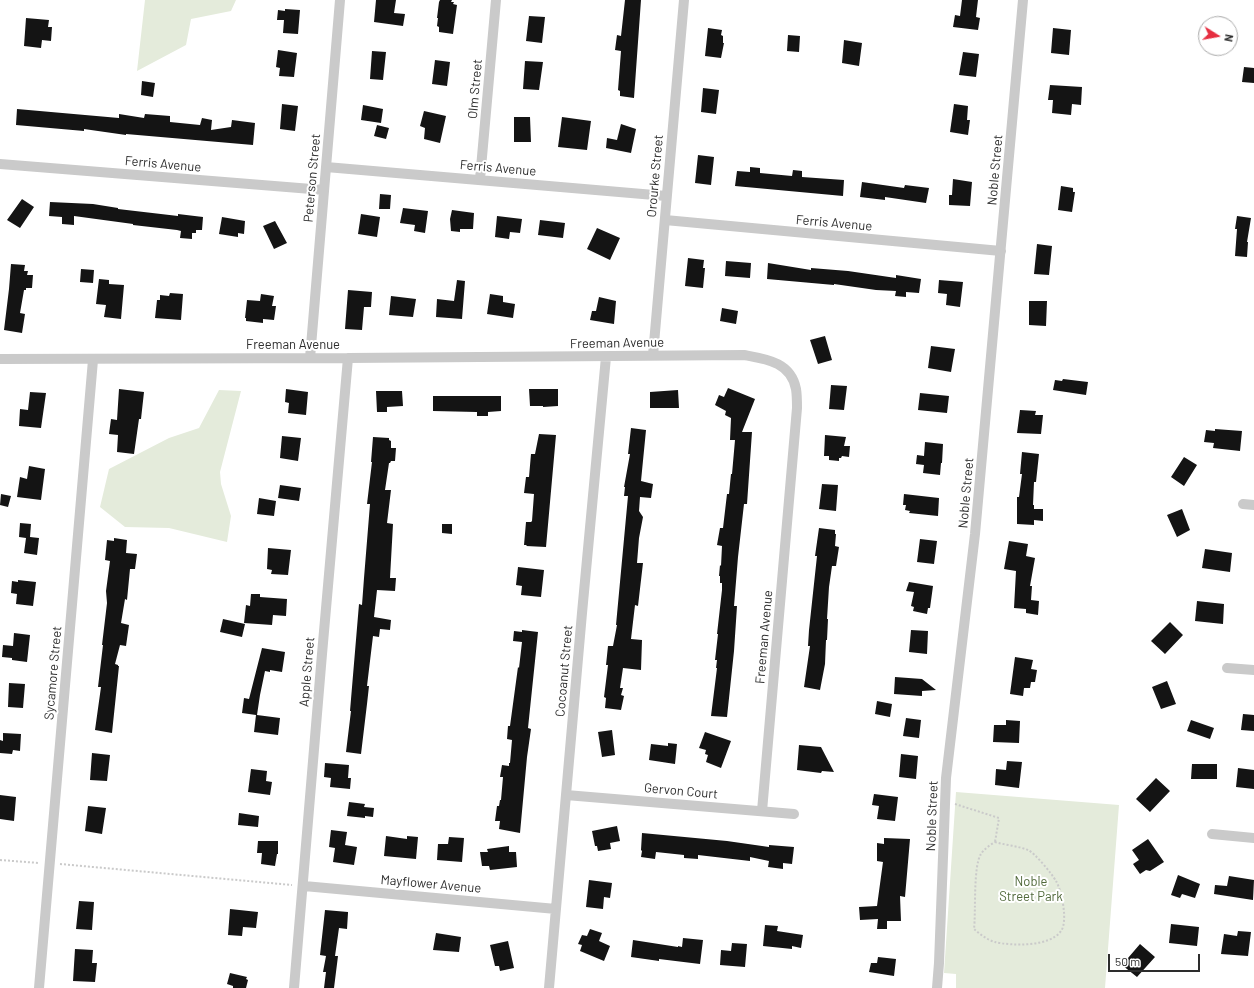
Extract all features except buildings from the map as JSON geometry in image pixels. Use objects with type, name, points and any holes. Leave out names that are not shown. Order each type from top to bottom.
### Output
[{"type":"street","name":"Peterson Street","points":[[310,358],[340,0]]},
{"type":"street","name":"Olm Street","points":[[480,179],[496,0]]},
{"type":"street","name":"Orourke Street","points":[[653,355],[684,0]]},
{"type":"street","name":"Noble Street","points":[[936,988],[939,963],[947,771],[976,534],[1023,0]]},
{"type":"street","name":"Ferris Avenue","points":[[0,164],[324,190]]},
{"type":"street","name":"Ferris Avenue","points":[[326,167],[666,196]]},
{"type":"street","name":"Ferris Avenue","points":[[665,220],[1001,251]]},
{"type":"street","name":"Freeman Avenue","points":[[0,359],[93,360],[606,357],[744,354],[770,360],[788,371],[796,388],[797,408],[762,811]]},
{"type":"street","name":"Cocoanut Street","points":[[549,988],[606,357]]},
{"type":"street","name":"Apple Street","points":[[294,988],[304,886],[322,654],[348,358]]},
{"type":"street","name":"Sycamore Street","points":[[39,988],[93,360]]},
{"type":"street","points":[[1243,504],[1254,505]]},
{"type":"street","points":[[1227,668],[1254,670]]},
{"type":"street","name":"Gervon Court","points":[[566,795],[794,814]]},
{"type":"street","points":[[1212,834],[1254,838]]},
{"type":"street","name":"Mayflower Avenue","points":[[304,886],[556,909]]},
{"type":"path","points":[[945,801],[999,818],[995,842]]},
{"type":"path","points":[[995,842],[1028,850],[1043,863],[1057,882],[1064,908],[1064,924],[1061,931],[1051,940],[1024,945],[994,942],[974,929],[977,867],[980,855],[989,845],[995,842]]},
{"type":"path","points":[[0,860],[50,863],[304,886]]},
{"type":"green space","points":[[145,0],[236,0],[231,11],[191,19],[186,45],[137,71]]},
{"type":"green space","points":[[219,390],[241,391],[220,472],[221,484],[231,516],[227,542],[169,528],[125,527],[100,507],[109,469],[169,438],[199,428]]},
{"type":"green space","name":"Noble Street Park","points":[[956,792],[1119,805],[1105,988],[956,988],[956,974],[944,973]]}]
